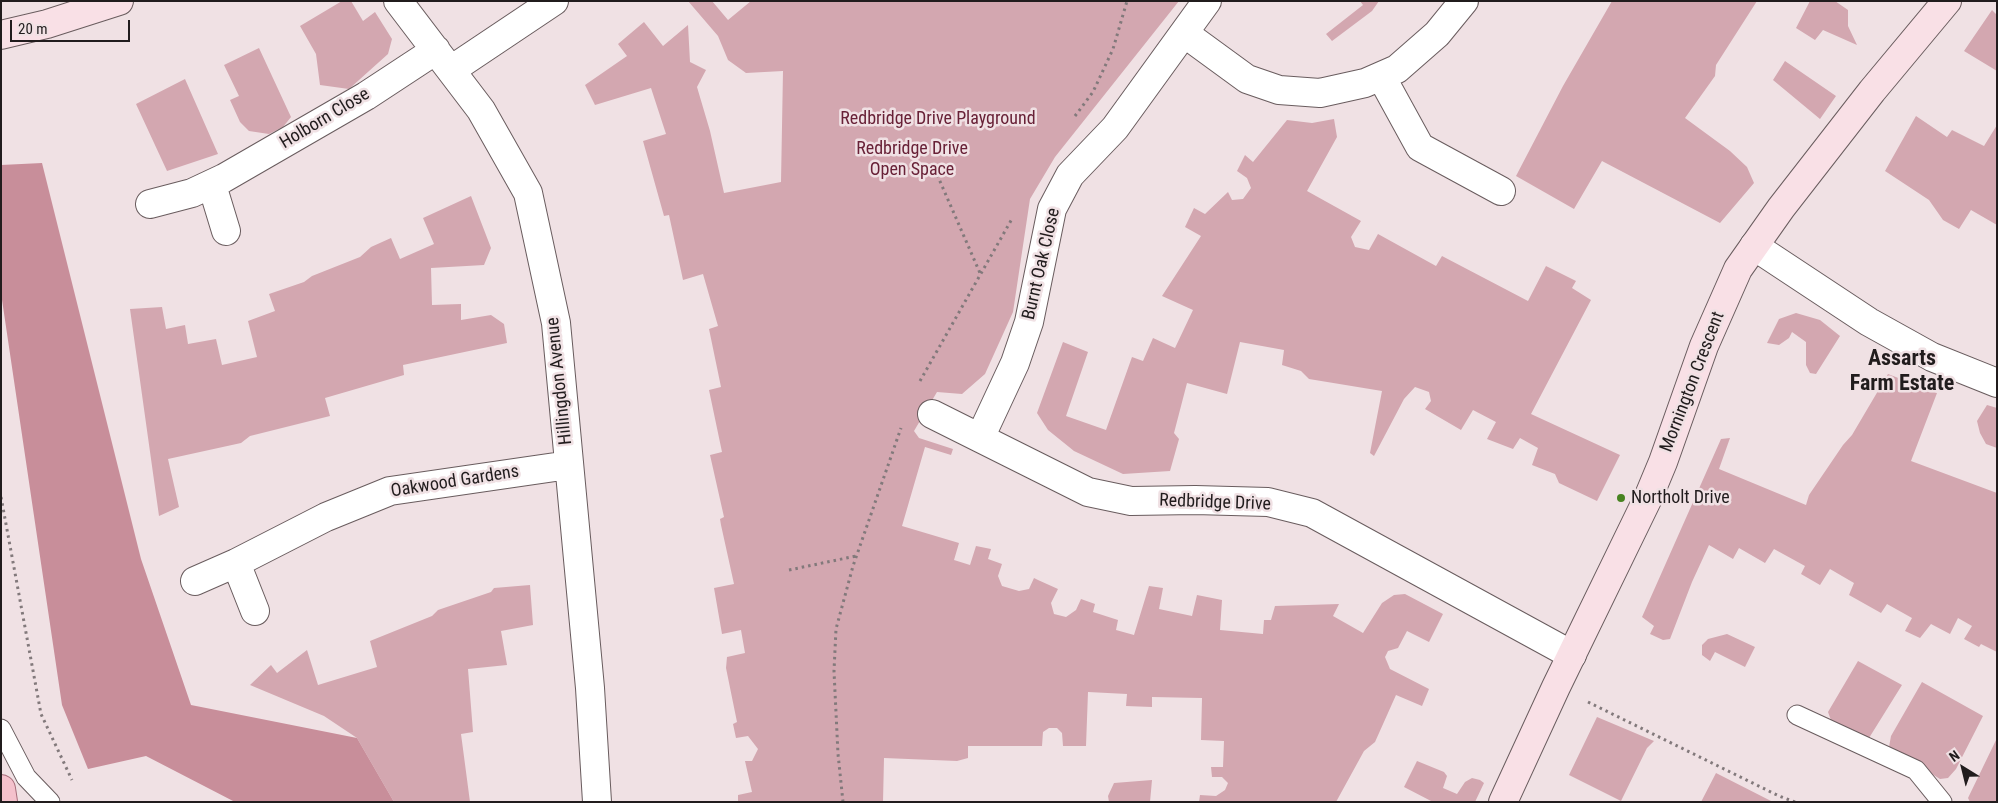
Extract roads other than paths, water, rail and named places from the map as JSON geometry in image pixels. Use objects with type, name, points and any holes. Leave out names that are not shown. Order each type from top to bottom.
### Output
[{"type":"main road","points":[[1,789],[3,802]]},
{"type":"street","points":[[1,35],[66,18],[119,1]]},
{"type":"street","name":"Hillingdon Avenue","points":[[398,1],[482,110],[528,193],[556,323],[590,688],[597,802]]},
{"type":"street","name":"Holborn Close","points":[[150,204],[192,194],[212,185],[366,96],[444,60],[554,1]]},
{"type":"street","name":"Burnt Oak Close","points":[[980,438],[1015,363],[1029,322],[1052,210],[1070,176],[1114,128],[1207,1]]},
{"type":"street","points":[[1184,33],[1247,79],[1279,90],[1320,93],[1365,83],[1397,69],[1436,34],[1464,1]]},
{"type":"street","name":"Mornington Crescent","points":[[1504,802],[1556,686],[1648,498],[1663,462],[1704,346],[1738,269],[1866,98],[1947,1]]},
{"type":"street","points":[[1381,76],[1420,147],[1501,191]]},
{"type":"street","points":[[212,185],[226,231]]},
{"type":"street","points":[[1754,246],[1869,322],[1932,357],[1997,383]]},
{"type":"street","name":"Redbridge Drive","points":[[932,414],[1088,492],[1131,501],[1268,502],[1312,513],[1572,655]]},
{"type":"street","name":"Oakwood Gardens","points":[[194,581],[236,563],[326,516],[390,491],[569,464]]},
{"type":"street","points":[[236,563],[255,612]]},
{"type":"lane","points":[[1797,715],[1916,770],[1942,802]]},
{"type":"lane","points":[[1,729],[26,777],[50,802]]},
{"type":"place","name":"Northolt Drive","points":[[1621,498]]},
{"type":"district","name":"Assarts Farm Estate","points":[[1902,372]]},
{"type":"park label","name":"Redbridge Drive Playground","points":[[938,119]]},
{"type":"park label","name":"Redbridge Drive Open Space","points":[[912,159]]}]
